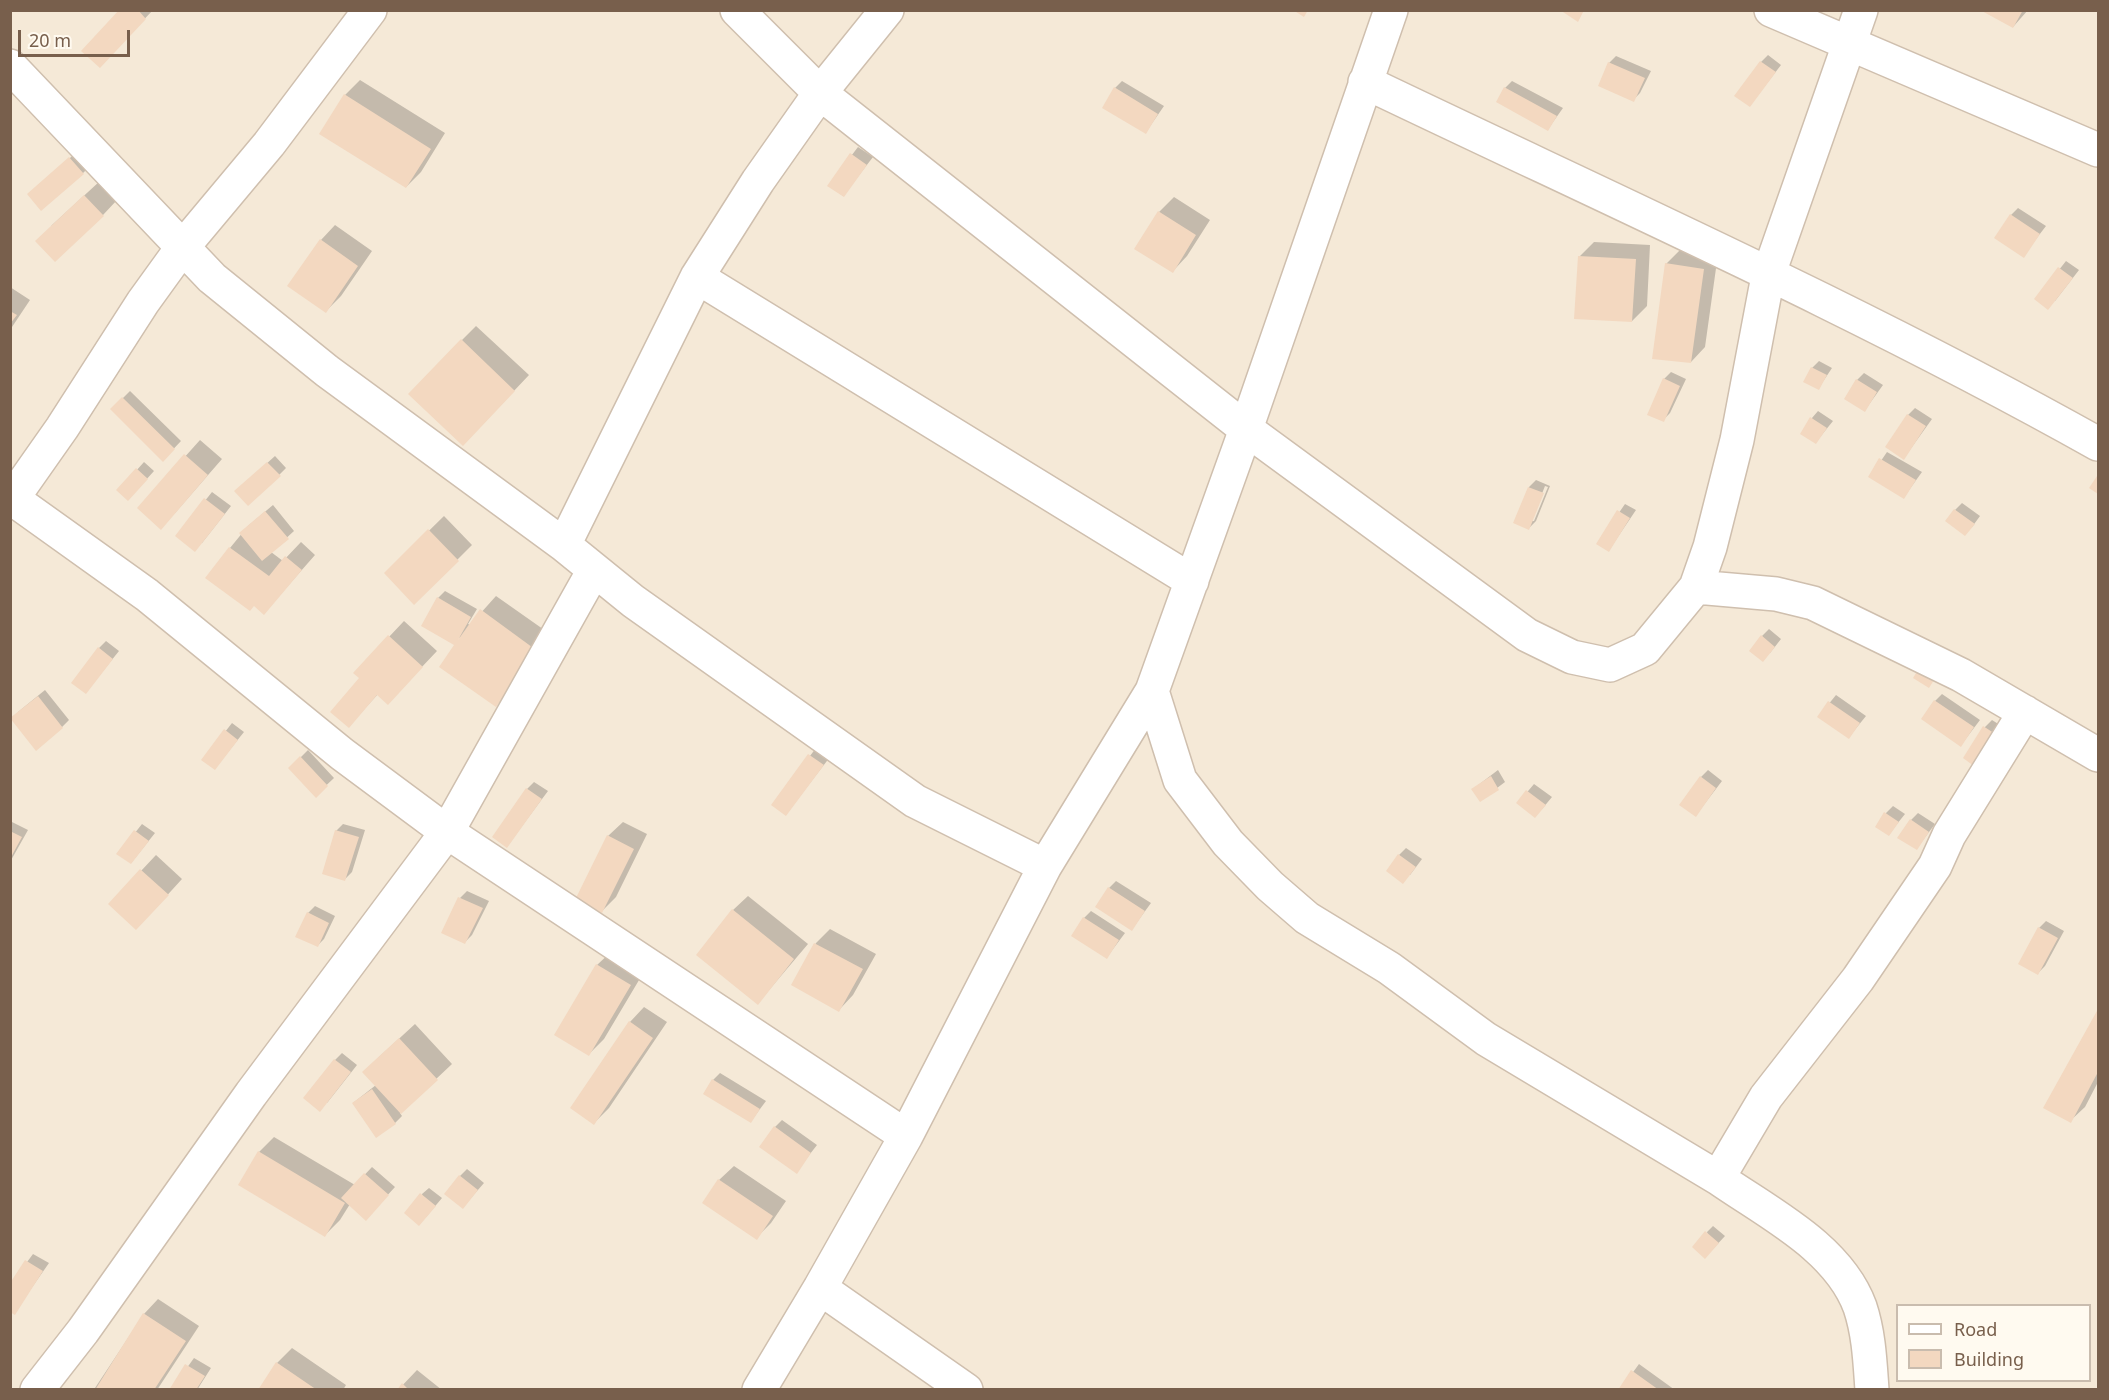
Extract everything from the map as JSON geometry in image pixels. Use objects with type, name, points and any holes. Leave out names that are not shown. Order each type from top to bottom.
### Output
[{"type":"street","points":[[370,10],[270,144],[182,248],[143,302],[12,500],[147,596],[342,754],[447,832],[906,1136]]},
{"type":"street","points":[[738,10],[820,93],[1246,429],[1527,635],[1572,657],[1610,665],[1645,649],[1696,587],[1710,546],[1737,440],[1768,276],[1861,10]]},
{"type":"street","points":[[564,545],[697,277],[758,181],[820,93],[888,10]]},
{"type":"street","points":[[759,1389],[820,1288],[906,1136],[1045,866],[1152,691],[1246,429],[1391,10]]},
{"type":"street","points":[[1771,10],[1850,46],[2098,150]]},
{"type":"street","points":[[10,66],[182,248],[254,314],[327,371],[564,545],[633,601],[915,801],[1045,866]]},
{"type":"street","points":[[1365,82],[1768,276],[1872,323],[2098,444]]},
{"type":"street","points":[[697,277],[1192,581]]},
{"type":"street","points":[[37,1389],[83,1331],[258,1084],[447,832],[594,570]]},
{"type":"street","points":[[1696,587],[1776,594],[1813,603],[1941,665],[2098,755]]},
{"type":"street","points":[[1152,691],[1180,780],[1228,843],[1299,912],[1389,968],[1486,1039],[1718,1178],[1817,1247],[1837,1265],[1860,1307],[1868,1338],[1872,1389]]},
{"type":"street","points":[[1718,1178],[1766,1097],[1858,980],[1935,866],[1950,835],[2025,712]]},
{"type":"street","points":[[820,1288],[966,1389]]},
{"type":"shaded area","points":[[10,11],[2098,11],[2098,1389],[11,1389]]},
{"type":"building","points":[[119,10],[138,10],[146,19],[100,68],[81,51]]},
{"type":"building","points":[[1293,10],[1308,10],[1304,17]]},
{"type":"building","points":[[1560,10],[1584,10],[1578,22]]},
{"type":"building","points":[[1980,10],[2023,10],[2013,28]]},
{"type":"building","points":[[1760,61],[1776,72],[1750,107],[1734,96]]},
{"type":"building","points":[[1608,62],[1645,78],[1634,102],[1598,86]]},
{"type":"building","points":[[1114,87],[1158,114],[1146,134],[1102,108]]},
{"type":"building","points":[[1504,87],[1557,116],[1548,131],[1496,102]]},
{"type":"building","points":[[344,94],[431,149],[406,188],[319,134]]},
{"type":"building","points":[[850,153],[867,165],[844,197],[827,186]]},
{"type":"building","points":[[69,157],[84,174],[41,211],[27,194]]},
{"type":"building","points":[[84,195],[104,216],[55,262],[35,241]]},
{"type":"building","points":[[1158,211],[1196,235],[1173,273],[1134,249]]},
{"type":"building","points":[[2010,214],[2040,234],[2024,258],[1994,238]]},
{"type":"building","points":[[320,239],[358,266],[326,313],[287,286]]},
{"type":"building","points":[[1578,256],[1636,259],[1632,322],[1574,319]]},
{"type":"building","points":[[1665,263],[1704,269],[1691,363],[1652,359]]},
{"type":"building","points":[[2058,267],[2073,278],[2048,310],[2034,299]]},
{"type":"building","points":[[10,311],[17,315],[10,324]]},
{"type":"building","points":[[461,339],[515,391],[463,446],[408,394]]},
{"type":"building","points":[[1811,367],[1827,375],[1819,390],[1803,382]]},
{"type":"building","points":[[1663,378],[1680,386],[1664,422],[1647,415]]},
{"type":"building","points":[[1856,379],[1877,392],[1865,412],[1844,399]]},
{"type":"building","points":[[122,397],[175,449],[163,462],[110,409]]},
{"type":"building","points":[[1907,414],[1926,426],[1904,460],[1885,447]]},
{"type":"building","points":[[1810,417],[1827,428],[1816,444],[1800,434]]},
{"type":"building","points":[[184,454],[208,475],[161,530],[137,508]]},
{"type":"building","points":[[1879,458],[1916,480],[1904,499],[1868,477]]},
{"type":"building","points":[[267,462],[281,476],[248,506],[234,491]]},
{"type":"building","points":[[136,468],[148,479],[128,501],[116,490]]},
{"type":"building","points":[[2098,477],[2098,494],[2089,488]]},
{"type":"building","points":[[1528,487],[1544,493],[1529,530],[1513,523]]},
{"type":"building","points":[[204,498],[225,514],[195,552],[175,536]]},
{"type":"building","points":[[1954,509],[1975,524],[1965,536],[1945,521]]},
{"type":"building","points":[[1617,510],[1630,518],[1609,552],[1596,544]]},
{"type":"building","points":[[265,511],[289,539],[262,561],[239,533]]},
{"type":"building","points":[[428,529],[459,561],[414,605],[384,573]]},
{"type":"building","points":[[229,547],[269,576],[285,556],[302,570],[264,615],[254,606],[250,611],[205,578]]},
{"type":"building","points":[[437,597],[471,617],[458,640],[480,609],[536,650],[496,707],[439,667],[454,645],[421,626]]},
{"type":"building","points":[[388,635],[423,667],[388,705],[377,695],[349,728],[330,712],[359,678],[353,673]]},
{"type":"building","points":[[1761,635],[1775,647],[1763,662],[1749,651]]},
{"type":"building","points":[[98,647],[113,659],[86,694],[71,683]]},
{"type":"building","points":[[1926,657],[1942,667],[1929,688],[1913,678]]},
{"type":"building","points":[[38,696],[63,728],[36,751],[10,718]]},
{"type":"building","points":[[1934,700],[1974,727],[1961,747],[1921,719]]},
{"type":"building","points":[[1828,701],[1860,723],[1849,739],[1817,717]]},
{"type":"building","points":[[1983,726],[2000,737],[1978,769],[1963,758]]},
{"type":"building","points":[[224,729],[238,740],[215,770],[201,760]]},
{"type":"building","points":[[808,754],[824,765],[786,816],[771,805]]},
{"type":"building","points":[[300,756],[328,786],[316,798],[288,768]]},
{"type":"building","points":[[1491,776],[1499,790],[1480,802],[1471,789]]},
{"type":"building","points":[[1700,776],[1716,788],[1696,817],[1679,805]]},
{"type":"building","points":[[526,788],[542,799],[507,848],[492,837]]},
{"type":"building","points":[[1526,790],[1546,805],[1535,818],[1516,803]]},
{"type":"building","points":[[1884,812],[1899,822],[1889,836],[1875,827]]},
{"type":"building","points":[[1910,819],[1929,832],[1917,850],[1897,838]]},
{"type":"building","points":[[134,830],[149,841],[131,864],[116,854]]},
{"type":"building","points":[[335,830],[359,837],[345,881],[322,874]]},
{"type":"building","points":[[10,831],[22,837],[10,859]]},
{"type":"building","points":[[607,835],[634,849],[602,913],[575,900]]},
{"type":"building","points":[[1398,854],[1416,867],[1403,884],[1386,871]]},
{"type":"building","points":[[140,869],[169,895],[136,930],[108,904]]},
{"type":"building","points":[[1108,887],[1145,911],[1132,931],[1095,907]]},
{"type":"building","points":[[458,897],[483,908],[465,944],[441,933]]},
{"type":"building","points":[[732,909],[794,959],[758,1005],[696,955]]},
{"type":"building","points":[[307,912],[329,923],[318,947],[295,937]]},
{"type":"building","points":[[1083,917],[1119,940],[1107,959],[1071,936]]},
{"type":"building","points":[[2038,927],[2058,938],[2038,975],[2018,964]]},
{"type":"building","points":[[814,943],[863,969],[839,1012],[791,985]]},
{"type":"building","points":[[596,964],[631,985],[589,1056],[554,1035]]},
{"type":"building","points":[[2098,1009],[2098,1072],[2071,1123],[2043,1108]]},
{"type":"building","points":[[629,1021],[653,1038],[594,1125],[570,1108]]},
{"type":"building","points":[[399,1038],[438,1080],[401,1114],[362,1072]]},
{"type":"building","points":[[334,1059],[351,1072],[320,1112],[303,1098]]},
{"type":"building","points":[[712,1079],[760,1109],[751,1123],[703,1094]]},
{"type":"building","points":[[372,1089],[396,1124],[376,1138],[352,1103]]},
{"type":"building","points":[[774,1126],[811,1153],[797,1174],[759,1147]]},
{"type":"building","points":[[258,1151],[345,1203],[325,1237],[238,1185]]},
{"type":"building","points":[[364,1173],[389,1195],[366,1221],[341,1198]]},
{"type":"building","points":[[459,1175],[478,1190],[463,1209],[444,1194]]},
{"type":"building","points":[[718,1179],[773,1216],[757,1240],[702,1203]]},
{"type":"building","points":[[420,1193],[436,1206],[419,1226],[404,1213]]},
{"type":"building","points":[[1705,1231],[1719,1243],[1705,1259],[1692,1247]]},
{"type":"building","points":[[25,1260],[43,1271],[15,1315],[10,1312],[10,1283]]},
{"type":"building","points":[[143,1313],[186,1341],[154,1390],[95,1390]]},
{"type":"building","points":[[276,1362],[317,1390],[258,1390]]},
{"type":"building","points":[[185,1364],[205,1376],[196,1390],[169,1390]]},
{"type":"building","points":[[1631,1370],[1659,1390],[1618,1390]]},
{"type":"building","points":[[402,1383],[409,1390],[397,1390]]}]
